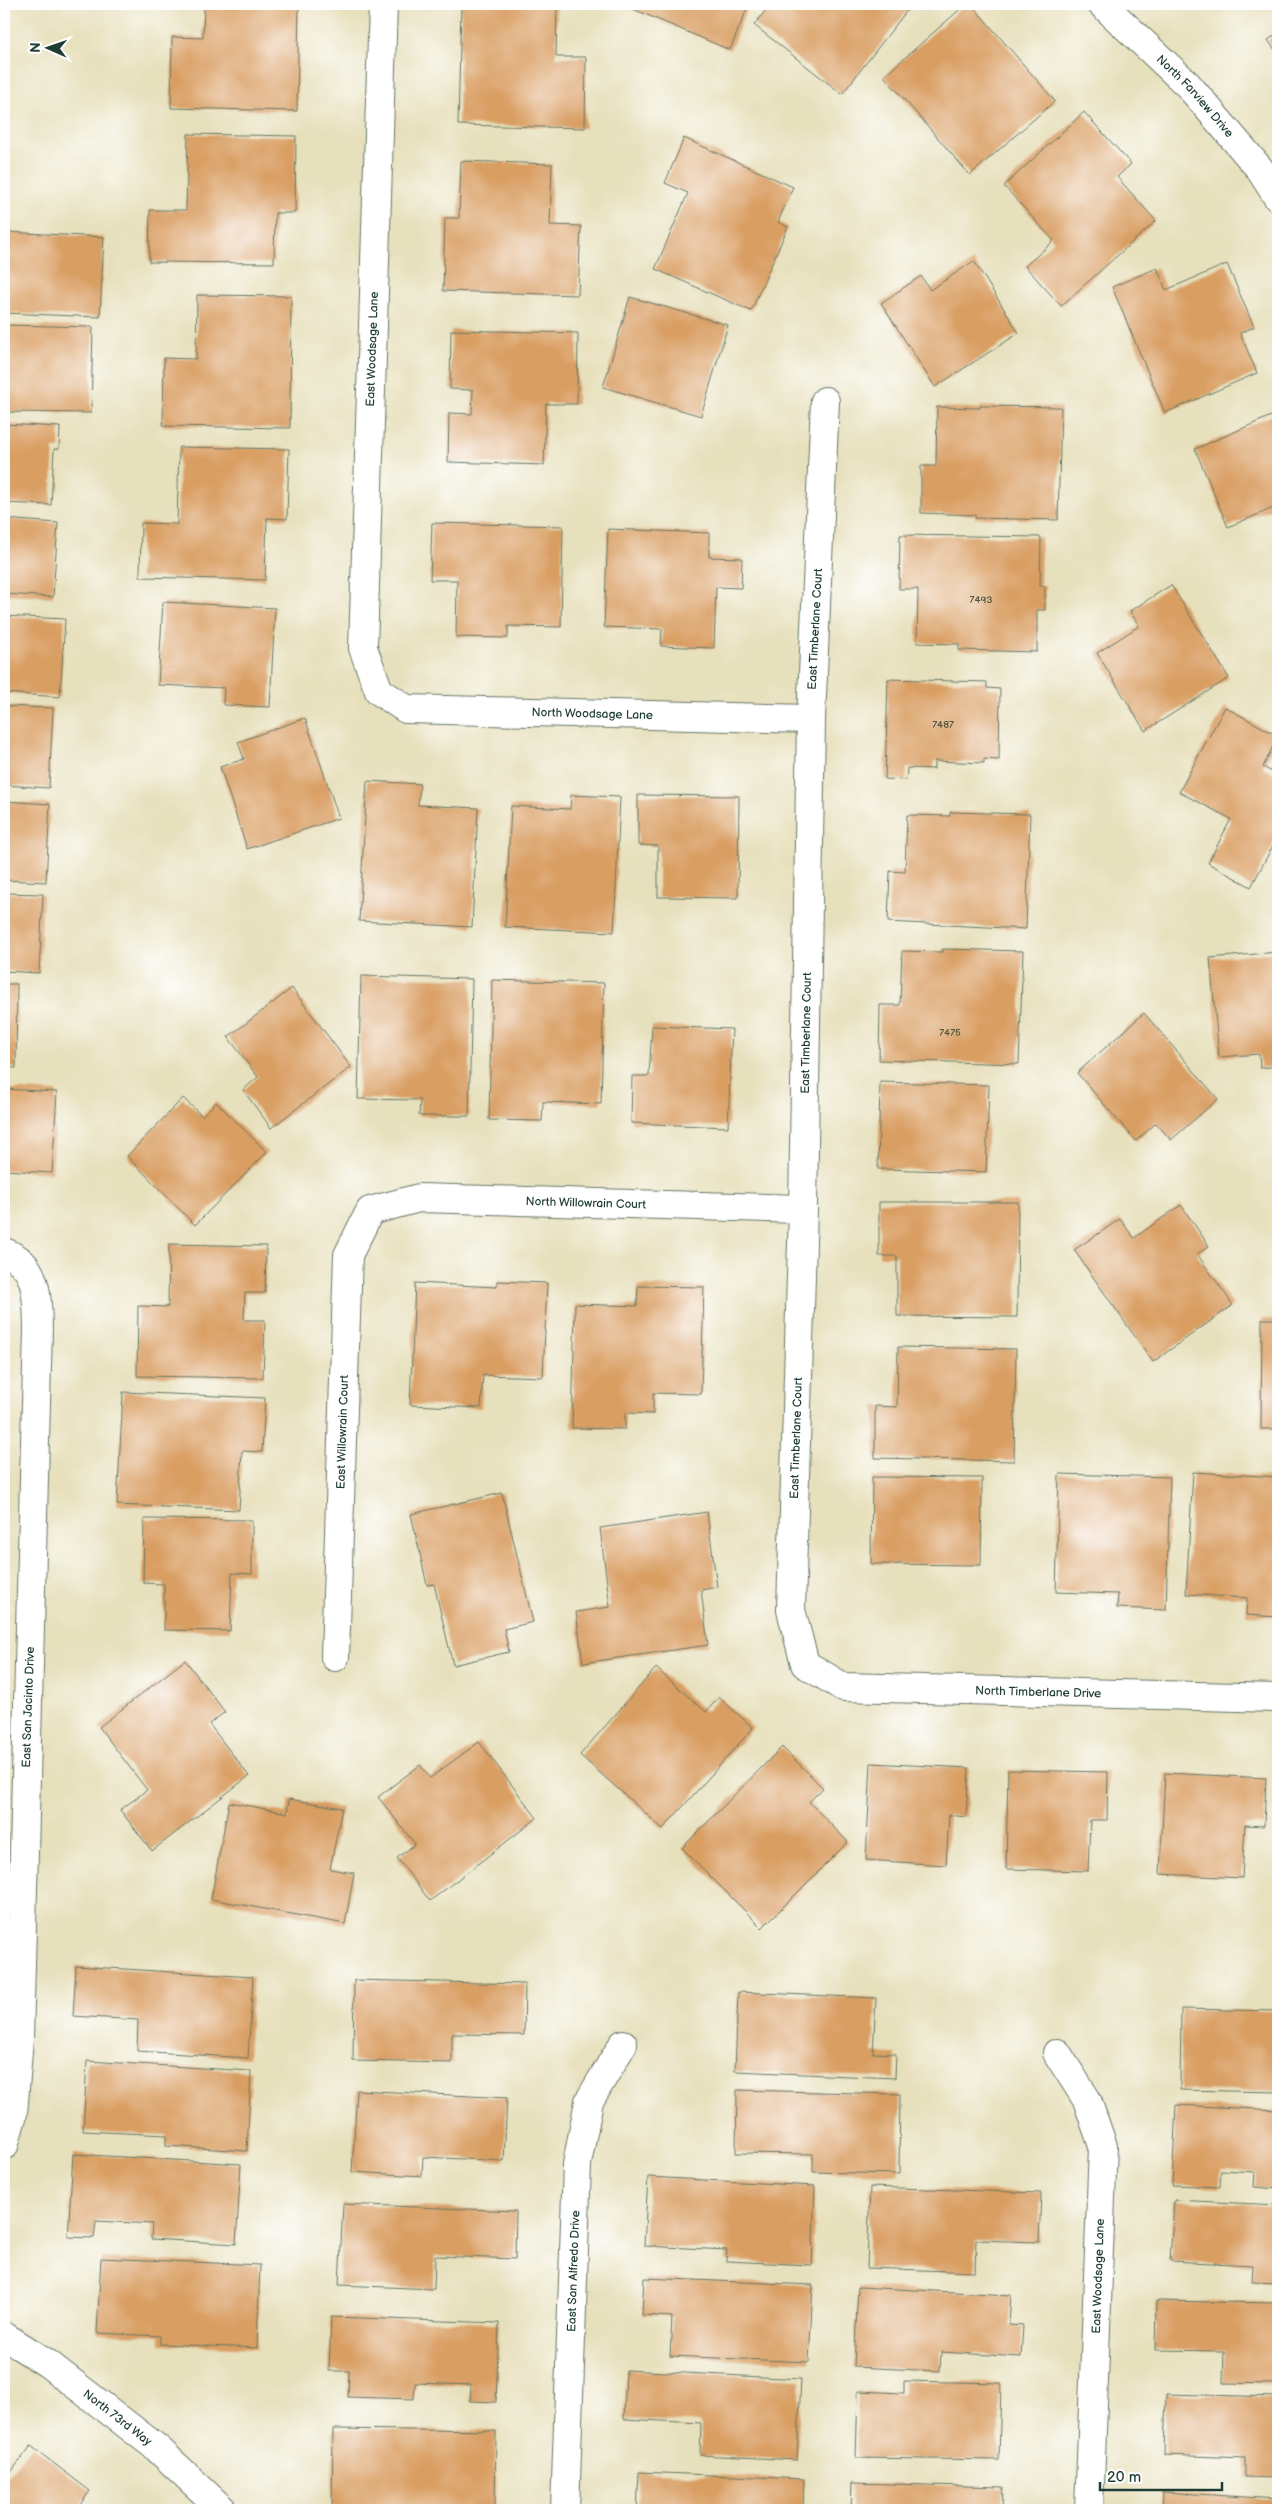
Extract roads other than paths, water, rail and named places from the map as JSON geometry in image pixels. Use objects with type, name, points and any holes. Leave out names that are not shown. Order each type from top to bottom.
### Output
[{"type":"street","name":"East Woodsage Lane","points":[[379,691],[363,648],[382,4]]},
{"type":"street","name":"North Farview Drive","points":[[1102,4],[1188,84],[1259,168],[1278,198]]},
{"type":"street","name":"East Timberlane Court","points":[[805,1664],[791,1610],[803,1209],[811,719],[825,401]]},
{"type":"street","name":"North Woodsage Lane","points":[[379,691],[406,709],[811,719]]},
{"type":"street","name":"North Willowrain Court","points":[[370,1211],[419,1198],[803,1209]]},
{"type":"street","name":"East Willowrain Court","points":[[335,1657],[348,1255],[370,1211]]},
{"type":"street","name":"East San Jacinto Drive","points":[[4,1252],[13,1255],[28,1267],[36,1296],[38,1330],[20,2039],[13,2114],[4,2146]]},
{"type":"street","name":"North Timberlane Drive","points":[[805,1664],[843,1687],[1278,1698]]},
{"type":"street","name":"East San Alfredo Drive","points":[[564,2510],[577,2164],[589,2101],[622,2044]]},
{"type":"street","name":"East Woodsage Lane","points":[[1057,2053],[1087,2100],[1103,2146],[1089,2510]]},
{"type":"street","name":"North 73rd Way","points":[[4,2336],[47,2363],[157,2448],[223,2510]]}]
